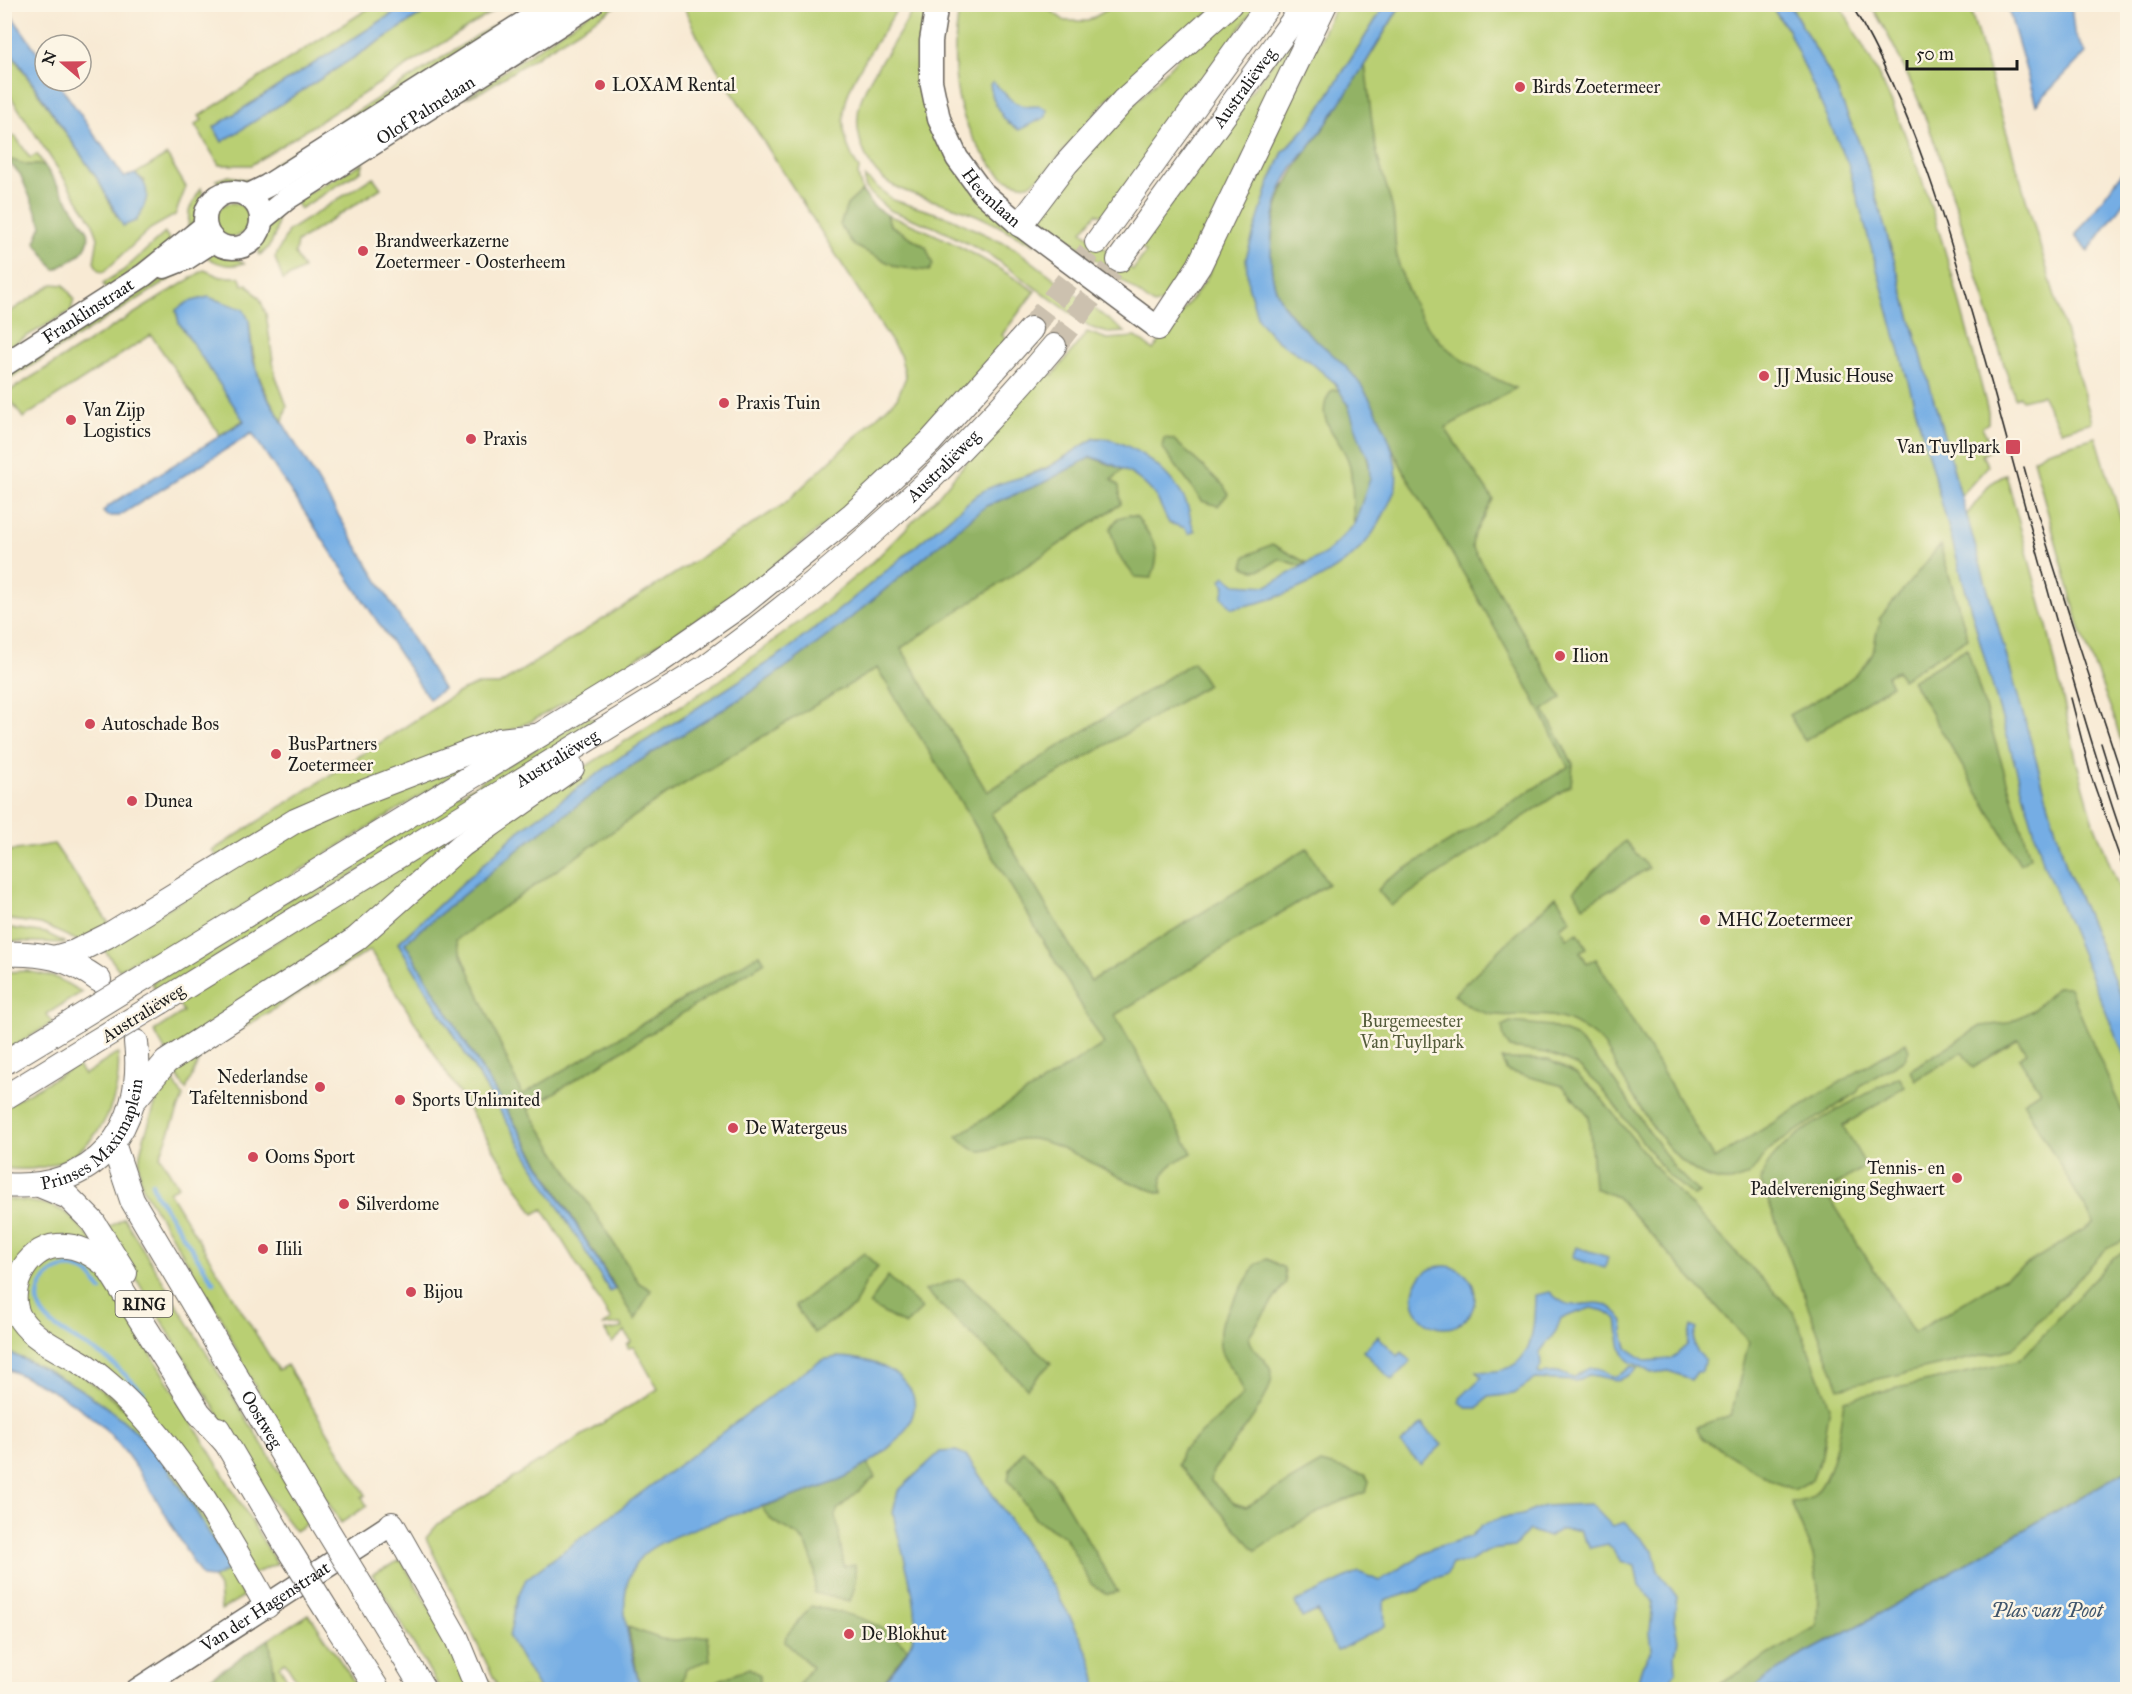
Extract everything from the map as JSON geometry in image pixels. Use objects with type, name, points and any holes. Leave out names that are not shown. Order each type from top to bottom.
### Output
[{"type":"main road","points":[[1024,219],[1066,164],[1123,101],[1230,4]]},
{"type":"main road","name":"Australiëweg","points":[[1096,242],[1269,4]]},
{"type":"main road","name":"Australiëweg","points":[[1119,260],[1305,4]]},
{"type":"main road","points":[[1161,324],[1199,266],[1325,4]]},
{"type":"main road","name":"Australiëweg","points":[[4,1064],[542,735],[657,663],[741,605],[853,514],[930,442],[1031,329]]},
{"type":"main road","name":"Australiëweg","points":[[4,1098],[707,666],[839,564],[963,449],[1054,346]]},
{"type":"main road","points":[[136,1098],[166,1062],[356,939],[462,844],[604,746],[628,716]]},
{"type":"main road","points":[[57,957],[75,952],[106,936],[295,821],[348,798],[500,740],[542,735]]},
{"type":"main road","points":[[4,954],[30,952],[57,957],[72,963],[99,980]]},
{"type":"main road","name":"Prinses Maximaplein","points":[[4,1185],[39,1185],[67,1178],[84,1168],[113,1143],[127,1122],[136,1098],[140,1070],[136,1042]]},
{"type":"main road","name":"Oostweg","points":[[113,1143],[132,1200],[424,1689]]},
{"type":"main road","name":"RING","points":[[39,1185],[68,1197],[93,1222],[286,1545],[378,1689]]},
{"type":"main road","points":[[227,1444],[199,1413],[107,1266],[85,1251],[57,1246],[47,1248],[28,1263],[20,1274],[15,1288],[20,1318],[33,1333],[82,1363],[118,1392],[162,1438],[267,1606]]},
{"type":"main road","points":[[392,1524],[457,1639],[478,1689]]},
{"type":"street","name":"Olof Palmelaan","points":[[247,196],[267,186],[553,4]]},
{"type":"street","name":"Olof Palmelaan","points":[[261,220],[288,198],[592,4]]},
{"type":"street","name":"Heemlaan","points":[[937,4],[931,41],[931,81],[939,119],[957,158],[982,192],[1024,219],[1161,324]]},
{"type":"street","name":"Heemlaan","points":[[953,4],[946,41],[946,76],[953,114],[968,148],[1024,219]]},
{"type":"street","points":[[232,192],[247,196],[255,202],[261,220],[254,239],[246,246],[229,249],[209,234],[206,210],[217,197],[232,192]]},
{"type":"street","name":"Franklinstraat","points":[[4,365],[144,275],[187,258],[209,234]]},
{"type":"street","name":"Van der Hagenstraat","points":[[137,1689],[392,1524]]},
{"type":"green space","points":[[374,5],[406,5],[214,127],[222,142],[436,5],[503,5],[251,165],[219,165],[195,125],[202,120],[199,116]]},
{"type":"green space","points":[[601,5],[618,5],[482,91],[464,99]]},
{"type":"green space","points":[[683,5],[899,5],[852,83],[846,103],[843,123],[847,145],[859,169],[858,176],[862,191],[847,205],[926,247],[890,225],[887,215],[945,239],[1035,291],[1002,335],[1009,341],[979,376],[857,499],[748,586],[693,622],[588,689],[532,721],[218,857],[212,851],[459,692],[476,685],[499,685],[783,505],[897,398],[906,377],[900,355],[700,42]]},
{"type":"green space","points":[[914,5],[930,5],[928,100],[1035,245],[978,216],[896,187],[876,171],[863,150],[858,125],[861,100],[866,87]]},
{"type":"green space","points":[[960,5],[1043,5],[1065,21],[1088,21],[1115,5],[1218,5],[1139,75],[1111,95],[1044,174],[1029,185],[1015,183],[1001,175],[976,143],[967,124],[956,86],[955,46]]},
{"type":"green space","points":[[1243,5],[1257,5],[1104,217],[1097,213],[1082,231],[1133,270],[1146,252],[1139,245],[1311,10],[1210,233],[1164,302],[1154,305],[1043,219],[1042,213],[1060,183],[1196,39]]},
{"type":"green space","name":"Burgemeester Van Tuyllpark","points":[[1336,5],[1385,5],[1312,121],[1283,152],[1268,187],[1262,213],[1311,154],[1401,5],[1770,5],[1788,30],[1848,149],[2052,867],[2127,1037],[2127,1689],[499,1689],[426,1538],[438,1524],[658,1389],[634,1347],[628,1348],[627,1345],[631,1342],[625,1331],[612,1343],[605,1331],[623,1328],[621,1324],[602,1326],[611,1320],[543,1209],[534,1214],[370,950],[202,1053],[186,1090],[174,1071],[530,802],[715,684],[810,614],[875,560],[938,496],[1044,369],[1053,375],[1087,332],[1107,339],[1136,337],[1153,350],[1205,281]],"holes":[[[1095,438],[1101,438],[986,506],[903,574],[405,943],[486,1088],[398,943],[519,831],[622,756],[784,652],[844,606],[978,494],[1048,467]]]},
{"type":"green space","points":[[1790,5],[1840,5],[1891,101],[1925,187],[1959,299],[1988,412],[1988,423],[1982,427],[1993,449],[1982,455],[1988,466],[1961,496],[1864,154],[1830,74]]},
{"type":"green space","points":[[1871,5],[1969,5],[2092,422],[2061,431],[2042,395],[2022,400],[2019,396],[2015,398],[1937,148],[1896,51]]},
{"type":"green space","points":[[510,15],[516,23],[278,174],[272,165]]},
{"type":"green space","points":[[4,43],[33,85],[33,93],[38,93],[98,180],[117,217],[145,181],[135,174],[167,155],[186,187],[175,215],[150,229],[104,272],[99,271],[94,262],[98,238],[92,221],[5,88]]},
{"type":"green space","points":[[1365,63],[1376,149],[1394,218],[1397,258],[1407,289],[1417,310],[1441,342],[1474,367],[1516,388],[1445,428],[1493,499],[1473,537],[1472,547],[1562,698],[1544,710],[1573,764],[1571,785],[1391,906],[1378,890],[1386,881],[1568,767],[1510,655],[1400,463],[1365,392],[1353,375],[1293,317],[1281,300],[1274,281],[1271,259],[1272,238],[1274,221],[1283,191]]},
{"type":"green space","points":[[5,135],[16,137],[30,158],[37,154],[44,165],[27,165],[5,158]]},
{"type":"green space","points":[[5,158],[27,165],[44,165],[88,231],[87,245],[79,255],[55,270],[35,242],[42,225],[20,174]]},
{"type":"green space","points":[[363,163],[362,170],[300,209],[294,200]]},
{"type":"green space","points":[[229,176],[253,181],[234,187],[225,186],[216,180]]},
{"type":"green space","points":[[373,177],[381,188],[297,242],[295,254],[303,269],[283,280],[275,258],[288,231]]},
{"type":"green space","points":[[865,177],[893,200],[951,218],[1014,248],[1125,332],[1108,333],[1092,328],[988,254],[939,229],[889,210],[869,192],[865,186]]},
{"type":"green space","points":[[201,188],[203,199],[201,210],[196,221],[188,230],[189,210]]},
{"type":"green space","points":[[862,191],[873,206],[887,215],[890,225],[926,247],[933,265],[929,271],[897,267],[853,245],[840,225],[847,205]]},
{"type":"green space","points":[[232,203],[244,208],[249,220],[244,232],[232,237],[220,232],[215,220],[220,208]]},
{"type":"green space","points":[[277,216],[273,239],[259,255],[259,244],[263,233]]},
{"type":"green space","points":[[165,233],[172,243],[106,289],[103,283],[124,270]]},
{"type":"green space","points":[[211,252],[231,255],[244,263],[228,265],[218,263],[204,255]]},
{"type":"green space","points":[[186,264],[188,268],[5,382],[6,376]]},
{"type":"green space","points":[[204,270],[221,277],[239,277],[243,285],[247,284],[260,299],[266,314],[275,374],[287,406],[283,422],[258,374],[252,350],[249,320],[176,311],[179,323],[244,420],[220,435],[151,335],[23,418],[6,393]]},
{"type":"green space","points":[[53,284],[64,285],[74,299],[71,311],[10,346],[8,343],[5,345],[5,315]]},
{"type":"green space","points":[[1332,390],[1340,390],[1344,398],[1359,433],[1369,468],[1368,489],[1354,525],[1351,470],[1345,453],[1329,428],[1324,410]]},
{"type":"green space","points":[[2096,437],[2127,538],[2127,762],[2114,717],[2080,629],[2033,459],[2047,451]]},
{"type":"green space","points":[[1164,438],[1173,439],[1224,486],[1228,494],[1218,506],[1202,501],[1162,447]]},
{"type":"green space","points":[[1090,457],[1123,469],[1112,480],[1119,486],[1121,504],[901,648],[987,792],[1193,662],[1208,685],[991,813],[1091,981],[1307,848],[1328,884],[1115,1015],[1192,1153],[1168,1168],[1162,1178],[1162,1193],[1130,1182],[1070,1152],[1038,1140],[1021,1139],[977,1151],[957,1136],[1104,1044],[973,822],[877,668],[664,796],[456,940],[522,1095],[760,954],[765,962],[528,1109],[639,1283],[651,1290],[635,1320],[405,943],[526,843],[628,768],[743,697],[793,662],[847,621],[986,506],[1041,484]]},
{"type":"green space","points":[[2006,474],[2048,630],[2077,763],[2094,823],[2127,908],[2127,1010],[2067,869],[1966,516],[1990,484]]},
{"type":"green space","points":[[1129,515],[1137,517],[1155,545],[1157,559],[1151,578],[1135,577],[1118,555],[1110,529],[1118,518]]},
{"type":"green space","points":[[1272,544],[1307,563],[1301,566],[1279,559],[1257,570],[1243,566],[1246,556]]},
{"type":"green space","points":[[1940,545],[1968,638],[1902,679],[1897,671],[1887,676],[1892,685],[1805,741],[1789,715],[1846,682],[1865,664],[1872,654],[1881,623],[1879,619]]},
{"type":"green space","points":[[1967,648],[2030,857],[2020,864],[1912,681]]},
{"type":"green space","points":[[587,717],[603,722],[158,993],[151,983]]},
{"type":"green space","points":[[503,744],[153,962],[147,953],[119,970],[103,948],[282,839]]},
{"type":"green space","points":[[502,803],[396,898],[167,1054],[154,1031],[183,1012],[178,1002]]},
{"type":"green space","points":[[1625,841],[1649,868],[1583,906],[1574,890]]},
{"type":"green space","points":[[54,844],[110,925],[78,941],[41,924],[5,919],[4,852]]},
{"type":"green space","points":[[1556,896],[1571,920],[1560,927],[1567,938],[1578,933],[1587,948],[1580,951],[1587,963],[1596,959],[1714,1159],[1906,1042],[1909,1050],[1905,1059],[1861,1085],[1857,1093],[1769,1150],[1749,1175],[1724,1181],[1704,1176],[1686,1164],[1669,1148],[1640,1108],[1606,1047],[1594,1036],[1566,1020],[1549,1016],[1485,1013],[1469,1006],[1454,994]]},
{"type":"green space","points":[[4,927],[46,933],[66,943],[5,941]]},
{"type":"green space","points":[[27,971],[55,977],[82,992],[47,1014],[52,1023],[5,1052],[5,972]]},
{"type":"green space","points":[[2057,987],[2069,987],[2127,1123],[2127,1239],[2106,1249],[2012,1349],[1839,1388],[1761,1182],[1766,1166],[1779,1151],[1818,1121],[1899,1077],[1905,1087],[1843,1126],[1866,1166],[1825,1192],[1914,1333],[2094,1223],[2023,1102],[2040,1091],[2019,1058],[2027,1052],[2018,1039],[1973,1068],[1962,1052],[1916,1080],[1910,1070],[1981,1026],[2008,1023],[2033,1010]]},
{"type":"green space","points":[[1510,1022],[1550,1026],[1575,1036],[1608,1072],[1675,1169],[1699,1193],[1693,1196],[1668,1175],[1600,1086],[1578,1066],[1547,1053],[1510,1048],[1504,1038],[1502,1026]]},
{"type":"green space","points":[[118,1053],[118,1078],[113,1101],[104,1122],[90,1140],[74,1154],[53,1164],[30,1169],[5,1168],[4,1107],[77,1065],[84,1075]]},
{"type":"green space","points":[[1501,1059],[1549,1060],[1576,1074],[1597,1093],[1664,1178],[1794,1312],[1830,1406],[1822,1455],[1812,1480],[1794,1490],[1772,1481],[1703,1439],[1696,1427],[1731,1415],[1749,1342],[1617,1197],[1594,1188],[1589,1117],[1563,1086],[1507,1071]]},
{"type":"green space","points":[[168,1071],[183,1097],[160,1156],[178,1186],[169,1192],[278,1370],[287,1365],[366,1495],[362,1497],[367,1506],[341,1523],[272,1416],[245,1369],[221,1317],[144,1191],[139,1172],[142,1147]]},
{"type":"green space","points":[[4,1199],[39,1203],[61,1210],[80,1225],[100,1253],[73,1241],[9,1289],[55,1353],[145,1426],[245,1580],[237,1585],[244,1596],[221,1610],[219,1588],[213,1578],[228,1570],[164,1464],[130,1428],[92,1397],[50,1372],[5,1351]]},
{"type":"green space","points":[[124,1218],[292,1493],[308,1523],[295,1531],[265,1492],[106,1229]]},
{"type":"green space","points":[[2127,1251],[2127,1470],[1870,1619],[1795,1659],[1756,1688],[1710,1690],[1817,1626],[1818,1589],[1813,1555],[1791,1502],[1813,1496],[1826,1476],[1835,1451],[1844,1400],[2017,1361],[2114,1257]]},
{"type":"green space","points":[[864,1253],[878,1267],[866,1282],[854,1307],[814,1333],[795,1306]]},
{"type":"green space","points":[[62,1256],[85,1259],[111,1287],[277,1564],[253,1574],[189,1468],[40,1330],[33,1320],[27,1310],[25,1300],[28,1283],[46,1263]]},
{"type":"green space","points":[[1267,1259],[1284,1268],[1286,1282],[1249,1336],[1250,1342],[1269,1366],[1271,1381],[1260,1407],[1213,1471],[1211,1481],[1234,1503],[1246,1507],[1321,1463],[1365,1475],[1369,1481],[1366,1492],[1309,1517],[1256,1551],[1178,1465],[1181,1452],[1243,1395],[1240,1384],[1220,1347],[1222,1320],[1256,1264]]},
{"type":"green space","points":[[888,1276],[922,1309],[905,1325],[869,1305]]},
{"type":"green space","points":[[958,1279],[963,1280],[1051,1363],[1027,1388],[925,1290]]},
{"type":"green space","points":[[1023,1450],[1049,1475],[1118,1592],[1107,1594],[1091,1584],[1065,1537],[1036,1520],[1008,1479],[1010,1470]]},
{"type":"green space","points":[[867,1463],[875,1477],[837,1510],[836,1515],[844,1566],[855,1565],[855,1586],[850,1601],[814,1593],[814,1568],[805,1544],[800,1537],[772,1520],[762,1507],[834,1482]]},
{"type":"green space","points":[[401,1560],[446,1635],[497,1689],[440,1689],[372,1574]]},
{"type":"green space","points":[[811,1606],[863,1619],[886,1630],[908,1649],[878,1689],[795,1689],[812,1667],[785,1642],[786,1636]]},
{"type":"green space","points":[[309,1614],[359,1689],[302,1689],[285,1662],[279,1666],[294,1689],[282,1689],[275,1677],[269,1639]]},
{"type":"green space","points":[[628,1627],[661,1639],[677,1640],[708,1636],[710,1660],[686,1668],[681,1689],[640,1689]]},
{"type":"green space","points":[[269,1639],[275,1677],[282,1689],[193,1689]]},
{"type":"green space","points":[[749,1668],[760,1675],[760,1689],[708,1689],[715,1682]]},
{"type":"water","points":[[4,5],[33,46],[33,84],[5,43]]},
{"type":"water","points":[[406,5],[436,5],[222,142],[214,127]]},
{"type":"water","points":[[1385,5],[1401,5],[1342,100],[1282,187],[1273,223],[1271,259],[1273,278],[1285,308],[1307,332],[1345,366],[1373,405],[1394,455],[1396,485],[1374,532],[1358,551],[1343,563],[1326,575],[1288,593],[1269,600],[1232,608],[1222,597],[1225,586],[1221,580],[1225,576],[1236,584],[1267,586],[1326,553],[1354,525],[1370,479],[1369,458],[1362,446],[1348,405],[1335,383],[1308,360],[1277,341],[1258,320],[1248,285],[1246,258],[1268,187],[1283,152],[1312,121]]},
{"type":"water","points":[[1770,5],[1790,5],[1830,74],[1864,154],[2067,869],[2127,1010],[2127,1062],[2044,865],[1848,164],[1788,30]]},
{"type":"water","points":[[2007,5],[2071,5],[2074,32],[2086,53],[2036,104]]},
{"type":"water","points":[[993,82],[1018,104],[1044,108],[1047,110],[1046,117],[1019,130],[1003,117],[993,98],[990,84]]},
{"type":"water","points":[[39,93],[65,93],[124,177],[135,174],[145,184],[146,202],[136,221],[123,226],[98,180]]},
{"type":"water","points":[[2127,166],[2127,198],[2088,251],[2075,236]]},
{"type":"water","points":[[208,297],[243,309],[249,320],[252,356],[263,390],[443,689],[429,699],[252,433],[119,516],[107,516],[103,512],[108,506],[244,421],[179,323],[176,310],[188,302]]},
{"type":"water","points":[[1095,438],[1108,439],[1134,450],[1159,468],[1185,500],[1195,531],[1189,534],[1185,528],[1169,523],[1156,497],[1143,482],[1118,467],[1091,457],[1041,484],[986,506],[847,621],[793,662],[743,697],[628,768],[526,843],[405,943],[615,1289],[610,1292],[398,943],[519,831],[622,756],[784,652],[844,606],[978,494],[986,489],[1047,468]]},
{"type":"water","points":[[1576,1247],[1608,1257],[1605,1268],[1572,1258]]},
{"type":"water","points":[[1438,1266],[1450,1266],[1466,1275],[1473,1285],[1475,1297],[1473,1309],[1466,1319],[1450,1328],[1438,1328],[1427,1323],[1418,1314],[1413,1303],[1413,1291],[1418,1280],[1427,1271]]},
{"type":"water","points":[[1550,1292],[1570,1305],[1596,1303],[1614,1310],[1624,1321],[1623,1333],[1627,1348],[1646,1361],[1671,1359],[1687,1345],[1691,1326],[1697,1329],[1694,1342],[1696,1349],[1705,1359],[1702,1372],[1697,1372],[1691,1380],[1669,1371],[1651,1373],[1632,1363],[1622,1352],[1617,1319],[1605,1311],[1591,1308],[1561,1318],[1556,1331],[1540,1352],[1541,1366],[1538,1372],[1540,1374],[1559,1372],[1573,1378],[1592,1368],[1598,1368],[1609,1375],[1617,1376],[1632,1366],[1638,1368],[1619,1380],[1589,1375],[1576,1381],[1536,1379],[1514,1394],[1488,1397],[1478,1408],[1467,1408],[1460,1402],[1460,1398],[1482,1377],[1477,1371],[1509,1368],[1519,1361],[1531,1339],[1535,1295]]},
{"type":"water","points":[[1378,1336],[1398,1356],[1402,1352],[1411,1361],[1392,1380],[1363,1351]]},
{"type":"water","points":[[5,1351],[49,1371],[91,1396],[148,1444],[181,1488],[230,1567],[228,1570],[213,1578],[202,1577],[147,1484],[110,1434],[74,1404],[5,1368]]},
{"type":"water","points":[[837,1357],[861,1359],[883,1366],[897,1375],[911,1391],[914,1407],[910,1423],[898,1438],[866,1465],[833,1483],[700,1526],[653,1547],[640,1558],[631,1573],[626,1589],[625,1605],[629,1640],[640,1689],[539,1689],[509,1637],[517,1598],[526,1579],[807,1369],[822,1360]]},
{"type":"water","points":[[1422,1424],[1442,1445],[1421,1465],[1400,1444]]},
{"type":"water","points":[[956,1451],[966,1455],[1044,1572],[1082,1641],[1094,1669],[1096,1689],[878,1689],[905,1654],[915,1631],[916,1619],[912,1589],[893,1512],[898,1491],[940,1452]]},
{"type":"water","name":"Plas van Poot","points":[[2127,1470],[2127,1689],[1751,1689],[1795,1659],[1870,1619]]},
{"type":"water","points":[[1591,1504],[1612,1526],[1625,1522],[1653,1551],[1658,1571],[1677,1597],[1674,1620],[1678,1640],[1675,1655],[1676,1670],[1663,1689],[1636,1689],[1642,1666],[1652,1649],[1650,1632],[1653,1601],[1639,1586],[1635,1566],[1621,1561],[1608,1544],[1590,1548],[1579,1530],[1560,1530],[1548,1537],[1529,1530],[1514,1547],[1490,1550],[1469,1562],[1452,1564],[1447,1574],[1428,1581],[1419,1590],[1384,1601],[1385,1626],[1337,1651],[1317,1611],[1302,1618],[1295,1602],[1359,1572],[1379,1581],[1433,1548],[1470,1537],[1482,1526],[1500,1518],[1522,1515],[1544,1506]]},
{"type":"waterway","points":[[152,1183],[156,1194],[214,1283]]},
{"type":"waterway","points":[[101,1290],[86,1272],[75,1268],[65,1268],[55,1271],[41,1286],[38,1296],[39,1307],[50,1323],[106,1358],[143,1392]]},
{"type":"tunnel","points":[[1031,329],[1097,242]]},
{"type":"tunnel","points":[[1054,346],[1119,260]]},
{"type":"tram line","points":[[1851,4],[1895,90],[1945,223],[2070,670],[2128,853]]},
{"type":"tram line","points":[[2024,467],[2061,591],[2128,794]]},
{"type":"tram line","points":[[2071,698],[2091,776],[2128,881]]},
{"type":"tram line","points":[[2101,743],[2118,798]]},
{"type":"place","name":"LOXAM Rental","points":[[600,85]]},
{"type":"place","name":"Birds Zoetermeer","points":[[1520,87]]},
{"type":"place","name":"Brandweerkazerne Zoetermeer - Oosterheem","points":[[363,251]]},
{"type":"place","name":"JJ Music House","points":[[1764,376]]},
{"type":"place","name":"Praxis Tuin","points":[[724,403]]},
{"type":"place","name":"Van Zijp Logistics","points":[[71,420]]},
{"type":"place","name":"Praxis","points":[[471,439]]},
{"type":"place","name":"Van Tuyllpark","points":[[2013,447]]},
{"type":"place","name":"Ilion","points":[[1560,656]]},
{"type":"place","name":"Autoschade Bos","points":[[90,724]]},
{"type":"place","name":"BusPartners Zoetermeer","points":[[276,754]]},
{"type":"place","name":"Dunea","points":[[132,801]]},
{"type":"place","name":"MHC Zoetermeer","points":[[1705,920]]},
{"type":"place","name":"Nederlandse Tafeltennisbond","points":[[320,1087]]},
{"type":"place","name":"Sports Unlimited","points":[[400,1100]]},
{"type":"place","name":"De Watergeus","points":[[733,1128]]},
{"type":"place","name":"Ooms Sport","points":[[253,1157]]},
{"type":"place","name":"Tennis- en Padelvereniging Seghwaert","points":[[1957,1178]]},
{"type":"place","name":"Silverdome","points":[[344,1204]]},
{"type":"place","name":"Ilili","points":[[263,1249]]},
{"type":"place","name":"Bijou","points":[[411,1292]]},
{"type":"place","name":"De Blokhut","points":[[849,1634]]}]
